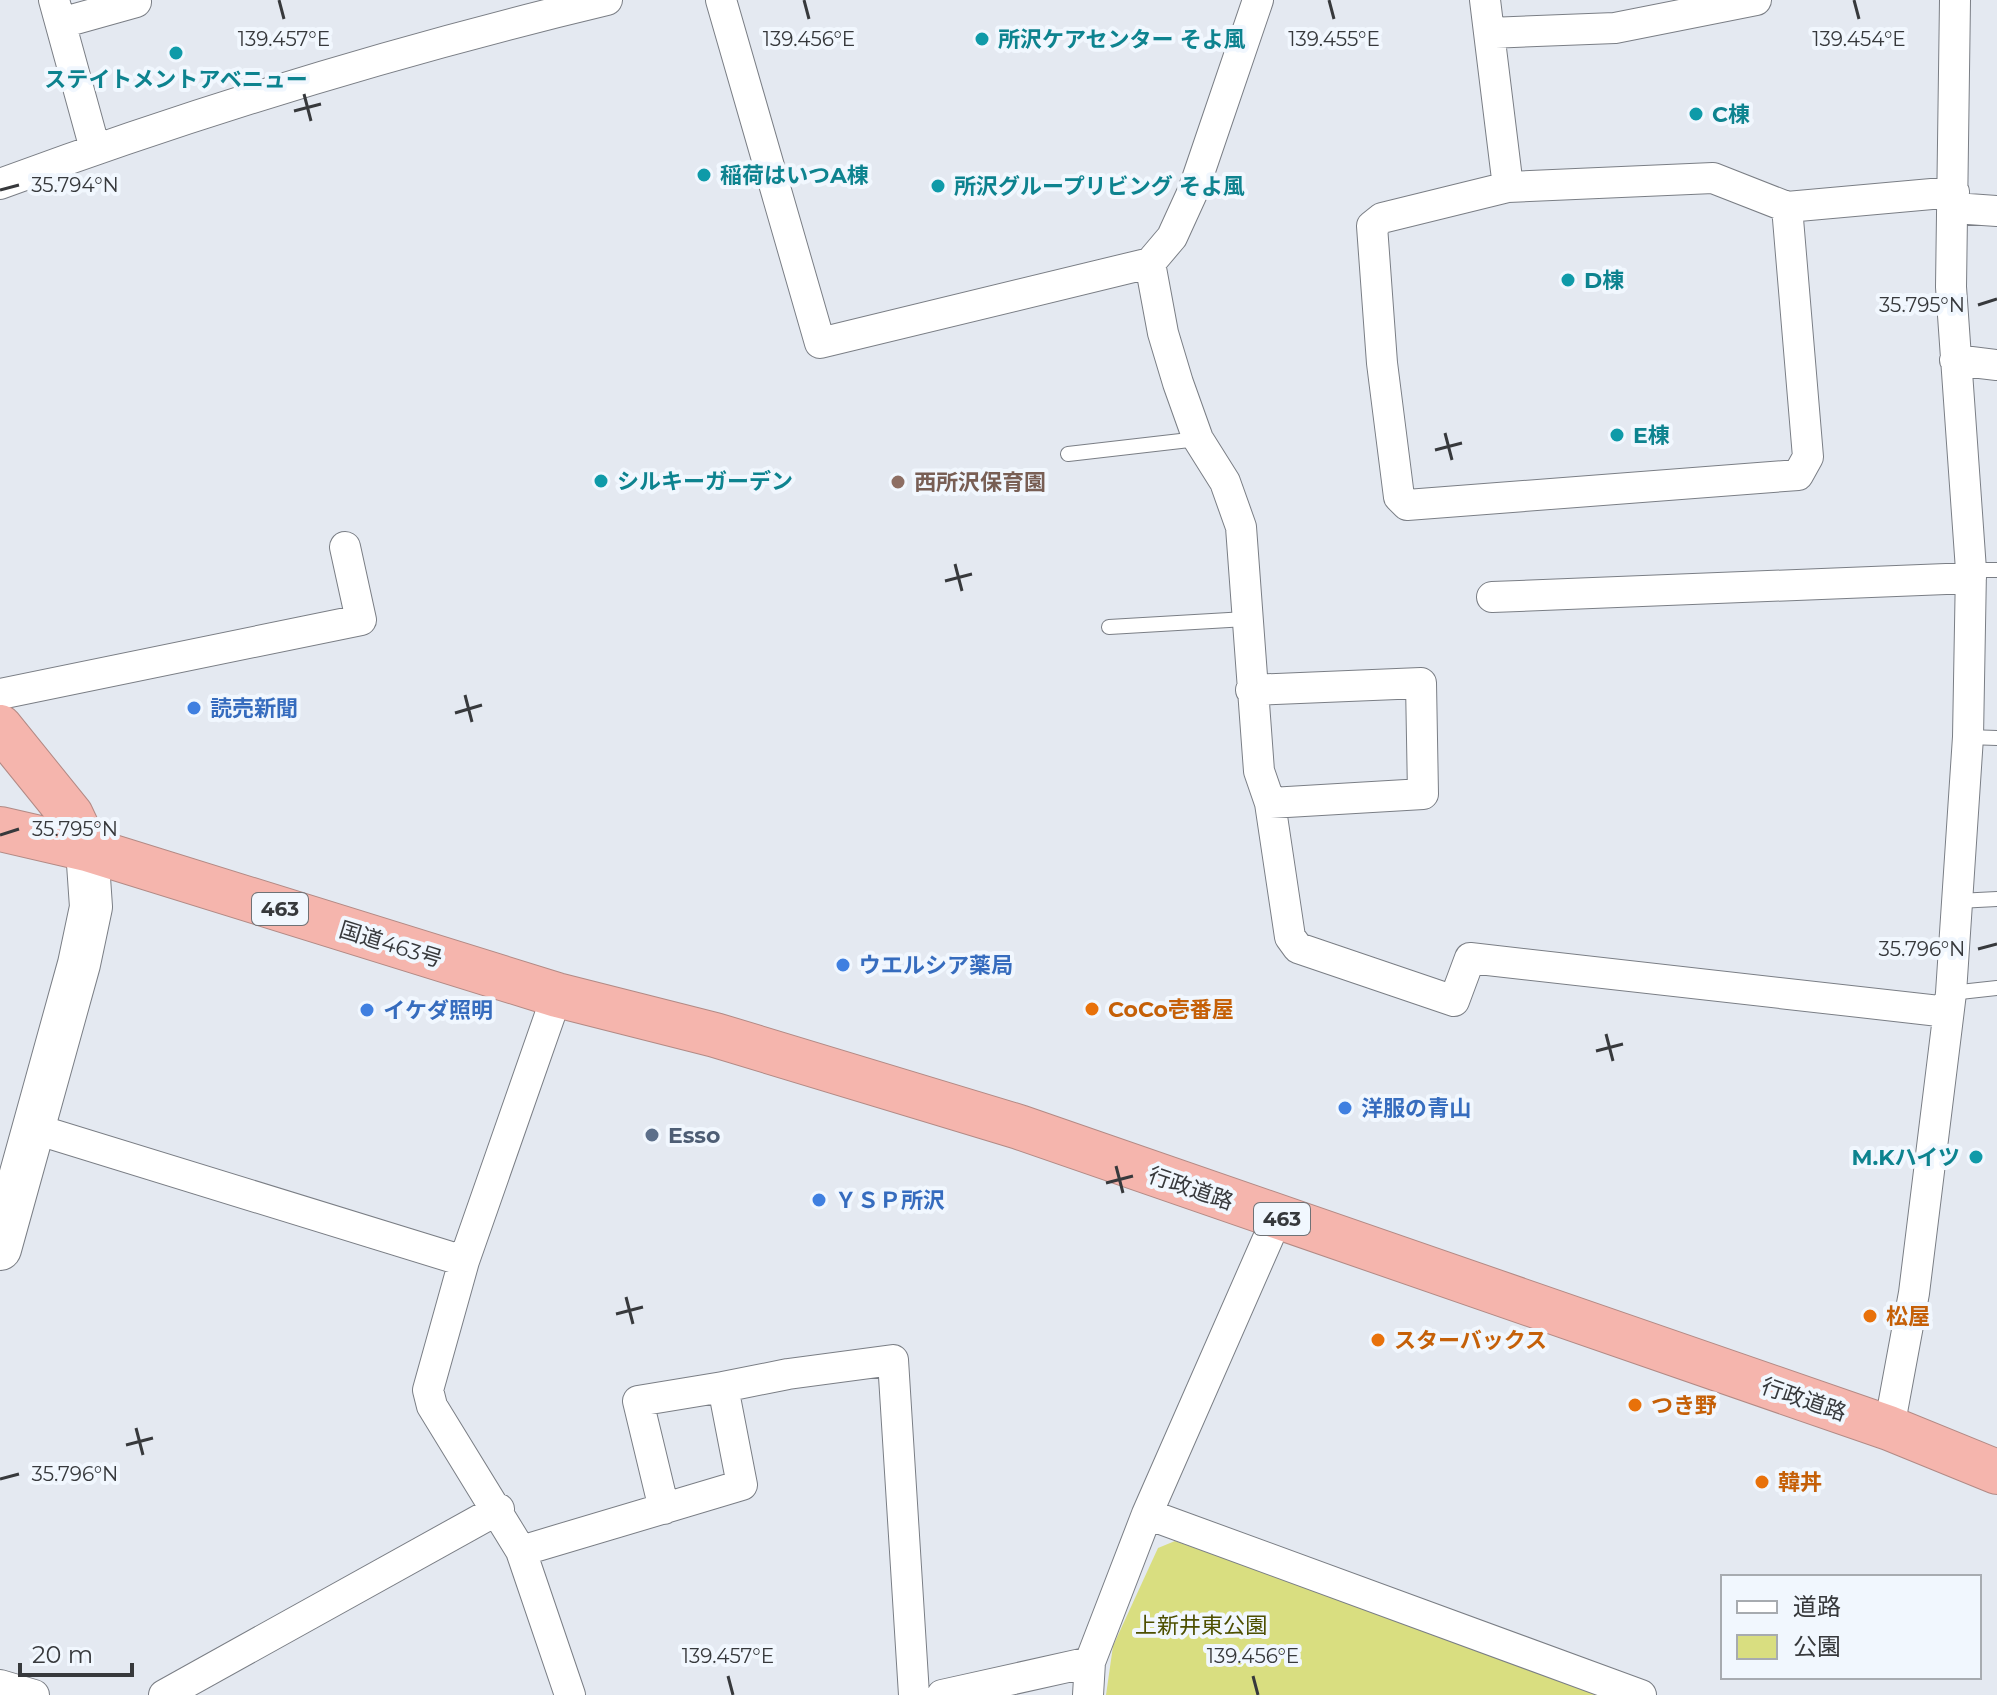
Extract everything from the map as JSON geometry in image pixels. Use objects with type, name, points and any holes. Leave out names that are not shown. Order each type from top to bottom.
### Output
[{"type":"highway","points":[[0,727],[71,815],[87,849]]},
{"type":"highway","name":"国道463号","points":[[0,829],[87,849],[557,995]]},
{"type":"highway","name":"行政道路","points":[[557,995],[715,1035],[1019,1127],[1889,1428],[1997,1472]]},
{"type":"street","points":[[0,184],[95,149],[481,30],[607,0]]},
{"type":"street","points":[[721,0],[820,343],[1150,263],[1172,237],[1193,191],[1258,0]]},
{"type":"street","points":[[1485,0],[1508,187]]},
{"type":"street","points":[[1489,33],[1615,28],[1756,0]]},
{"type":"street","points":[[1889,1428],[1914,1293],[1958,901],[1982,738],[1980,573],[1955,360],[1951,287],[1955,0]]},
{"type":"street","points":[[95,149],[57,12],[136,2]]},
{"type":"street","points":[[1787,207],[1808,457],[1798,475],[1407,505],[1399,497],[1382,363],[1372,226],[1382,218],[1508,187],[1713,178],[1787,207],[1954,200],[1997,211]]},
{"type":"street","points":[[1150,263],[1163,333],[1198,439],[1225,482],[1241,527],[1259,771],[1270,803],[1290,937],[1298,948],[1454,1001],[1470,958],[1949,1002]]},
{"type":"street","points":[[1955,360],[1997,365]]},
{"type":"street","points":[[0,694],[361,620],[345,547]]},
{"type":"street","points":[[1492,597],[1980,573]]},
{"type":"street","points":[[1251,690],[1421,683],[1423,794],[1270,803]]},
{"type":"street","points":[[1,1241],[79,964],[91,907],[87,849]]},
{"type":"street","points":[[557,995],[464,1261],[428,1390],[432,1406],[499,1509],[521,1551],[559,1691]]},
{"type":"street","points":[[32,1128],[464,1261]]},
{"type":"street","points":[[1088,1695],[1090,1662],[1147,1514],[1277,1218]]},
{"type":"street","points":[[664,1509],[638,1401],[788,1374],[893,1360],[914,1695]]},
{"type":"street","points":[[521,1551],[742,1485],[723,1387]]},
{"type":"street","points":[[164,1695],[499,1509]]},
{"type":"street","points":[[1147,1514],[1641,1695]]},
{"type":"street","points":[[942,1695],[1090,1662]]},
{"type":"street","points":[[0,1685],[34,1695]]},
{"type":"lane","points":[[1068,454],[1198,439]]},
{"type":"lane","points":[[1109,627],[1246,619]]},
{"type":"lane","points":[[1958,901],[1997,899]]},
{"type":"lane","points":[[1949,1002],[1997,988]]},
{"type":"green space","name":"上新井東公園","points":[[1175,1541],[1607,1695],[1106,1695],[1113,1646],[1158,1548]]},
{"type":"place","name":"所沢ケアセンター そよ風","points":[[982,39]]},
{"type":"place","name":"ステイトメントアベニュー","points":[[176,53]]},
{"type":"place","name":"C棟","points":[[1696,114]]},
{"type":"place","name":"稲荷はいつA棟","points":[[704,175]]},
{"type":"place","name":"所沢グループリビング そよ風","points":[[938,186]]},
{"type":"place","name":"D棟","points":[[1568,280]]},
{"type":"place","name":"E棟","points":[[1617,435]]},
{"type":"place","name":"シルキーガーデン","points":[[601,481]]},
{"type":"place","name":"西所沢保育園","points":[[898,482]]},
{"type":"place","name":"読売新聞","points":[[194,708]]},
{"type":"place","name":"ウエルシア薬局","points":[[843,965]]},
{"type":"place","name":"CoCo壱番屋","points":[[1092,1009]]},
{"type":"place","name":"イケダ照明","points":[[367,1010]]},
{"type":"place","name":"洋服の青山","points":[[1345,1108]]},
{"type":"place","name":"Esso","points":[[652,1135]]},
{"type":"place","name":"M.Kハイツ","points":[[1976,1157]]},
{"type":"place","name":"ＹＳＰ所沢","points":[[819,1200]]},
{"type":"place","name":"松屋","points":[[1870,1316]]},
{"type":"place","name":"スターバックス","points":[[1378,1340]]},
{"type":"place","name":"つき野","points":[[1635,1405]]},
{"type":"place","name":"韓丼","points":[[1762,1482]]}]
